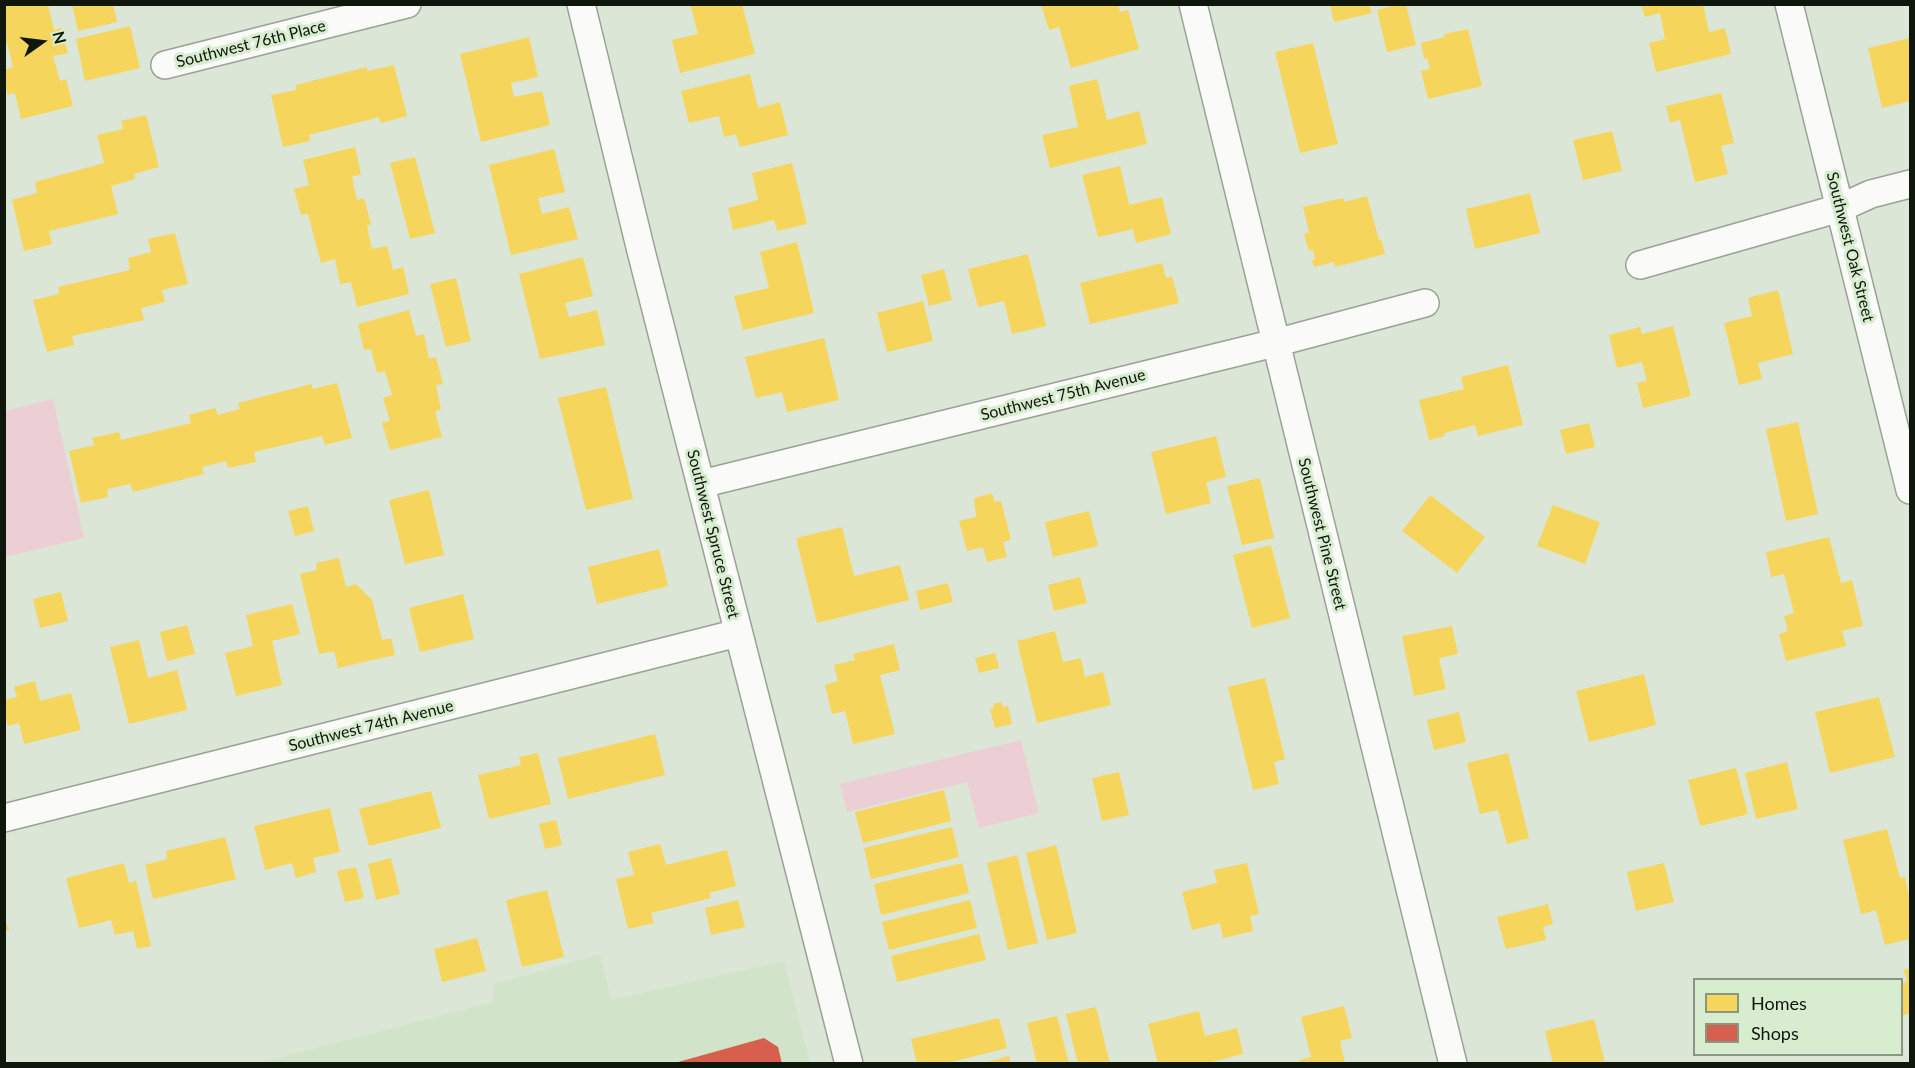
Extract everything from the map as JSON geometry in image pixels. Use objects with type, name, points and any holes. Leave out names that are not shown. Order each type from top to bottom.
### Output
[{"type":"street","name":"Southwest 76th Place","points":[[165,65],[407,4]]},
{"type":"street","name":"Southwest Spruce Street","points":[[581,4],[738,633],[849,1064]]},
{"type":"street","name":"Southwest Pine Street","points":[[1194,4],[1275,344],[1453,1064]]},
{"type":"street","name":"Southwest Oak Street","points":[[1789,4],[1911,490]]},
{"type":"street","points":[[1641,265],[1840,208],[1870,194],[1911,184]]},
{"type":"street","name":"Southwest 75th Avenue","points":[[701,484],[1275,344],[1425,303]]},
{"type":"street","name":"Southwest 74th Avenue","points":[[4,818],[738,633]]},
{"type":"shaded area","points":[[53,399],[84,538],[5,557],[5,411]]},
{"type":"shaded area","points":[[1021,740],[1039,813],[979,828],[967,782],[847,812],[840,784]]},
{"type":"shaded area","points":[[600,954],[611,1000],[784,961],[810,1063],[255,1064],[493,1002],[495,984]]},
{"type":"building: Homes","points":[[5,4],[48,5],[54,30],[61,28],[68,53],[53,56],[60,81],[66,79],[73,106],[21,119],[15,93],[8,95],[4,82],[4,70],[13,67],[7,43],[5,44]]},
{"type":"building: Homes","points":[[72,4],[113,4],[117,22],[78,31]]},
{"type":"building: Homes","points":[[690,4],[742,4],[755,54],[680,73],[672,40],[698,34]]},
{"type":"building: Homes","points":[[1041,4],[1118,4],[1120,12],[1128,10],[1139,49],[1071,68],[1059,27],[1049,30]]},
{"type":"building: Homes","points":[[1406,4],[1416,45],[1387,52],[1377,10]]},
{"type":"building: Homes","points":[[1641,4],[1703,4],[1709,32],[1725,28],[1731,54],[1656,72],[1649,43],[1665,39],[1660,13],[1645,17]]},
{"type":"building: Homes","points":[[1330,5],[1369,5],[1372,13],[1334,22]]},
{"type":"building: Homes","points":[[130,26],[140,68],[85,81],[76,39]]},
{"type":"building: Homes","points":[[1468,29],[1482,86],[1428,99],[1421,71],[1430,69],[1427,58],[1424,58],[1421,43],[1445,37],[1444,34]]},
{"type":"building: Homes","points":[[529,37],[538,77],[511,83],[514,97],[542,91],[550,125],[481,142],[460,54]]},
{"type":"building: Homes","points":[[1910,38],[1910,101],[1882,108],[1868,48]]},
{"type":"building: Homes","points":[[1313,43],[1338,144],[1300,153],[1275,52]]},
{"type":"building: Homes","points":[[394,65],[407,116],[381,123],[379,117],[309,135],[310,141],[283,147],[271,95],[296,90],[296,85],[367,67],[367,71]]},
{"type":"building: Homes","points":[[750,74],[758,108],[780,102],[788,135],[740,147],[736,134],[724,137],[719,116],[689,123],[681,91]]},
{"type":"building: Homes","points":[[1097,79],[1107,120],[1139,111],[1147,144],[1050,168],[1042,135],[1078,127],[1069,86]]},
{"type":"building: Homes","points":[[1721,93],[1734,143],[1721,146],[1728,174],[1695,182],[1680,120],[1670,123],[1666,106]]},
{"type":"building: Homes","points":[[146,115],[159,167],[134,174],[135,179],[111,186],[118,214],[49,231],[52,244],[24,251],[12,200],[37,193],[35,182],[104,163],[97,135],[123,129],[121,121]]},
{"type":"building: Homes","points":[[1612,131],[1622,171],[1583,180],[1573,140]]},
{"type":"building: Homes","points":[[355,147],[361,174],[352,177],[357,200],[364,198],[371,224],[367,226],[372,249],[387,246],[393,270],[403,267],[409,294],[357,307],[351,282],[340,284],[335,259],[321,263],[308,214],[301,215],[294,189],[309,185],[303,160]]},
{"type":"building: Homes","points":[[554,149],[565,192],[538,198],[542,214],[569,207],[578,239],[511,255],[489,165]]},
{"type":"building: Homes","points":[[415,157],[435,233],[410,239],[390,163]]},
{"type":"building: Homes","points":[[792,163],[807,224],[777,231],[774,220],[733,230],[728,208],[758,200],[752,173]]},
{"type":"building: Homes","points":[[1120,166],[1129,205],[1162,197],[1171,234],[1136,243],[1133,229],[1098,237],[1082,175]]},
{"type":"building: Homes","points":[[1530,193],[1540,233],[1475,249],[1466,209]]},
{"type":"building: Homes","points":[[1367,196],[1385,254],[1335,267],[1334,262],[1314,267],[1313,250],[1309,251],[1304,234],[1309,232],[1303,207],[1343,198],[1344,202]]},
{"type":"building: Homes","points":[[175,233],[188,284],[162,290],[165,302],[141,308],[144,320],[72,336],[74,345],[47,352],[33,300],[59,294],[58,287],[130,270],[128,258],[151,252],[148,239]]},
{"type":"building: Homes","points":[[797,242],[814,313],[743,330],[734,296],[769,288],[760,252]]},
{"type":"building: Homes","points":[[1028,254],[1046,326],[1012,334],[1004,301],[978,307],[968,269]]},
{"type":"building: Homes","points":[[583,257],[593,296],[565,303],[569,317],[597,310],[605,345],[540,359],[519,274]]},
{"type":"building: Homes","points":[[1162,263],[1166,278],[1172,276],[1179,303],[1090,324],[1080,283]]},
{"type":"building: Homes","points":[[944,269],[952,300],[929,306],[921,275]]},
{"type":"building: Homes","points":[[456,278],[471,341],[446,347],[430,284]]},
{"type":"building: Homes","points":[[1778,290],[1793,354],[1758,363],[1762,379],[1739,385],[1724,323],[1752,316],[1748,298]]},
{"type":"building: Homes","points":[[923,301],[933,341],[887,352],[877,313]]},
{"type":"building: Homes","points":[[409,310],[416,336],[424,334],[429,359],[436,357],[443,384],[436,385],[441,410],[435,411],[442,437],[390,450],[382,423],[390,421],[383,398],[392,395],[385,371],[377,373],[371,349],[364,350],[358,324]]},
{"type":"building: Homes","points":[[1673,326],[1691,396],[1643,408],[1637,383],[1647,381],[1642,362],[1617,368],[1609,335],[1640,327],[1642,334]]},
{"type":"building: Homes","points":[[824,338],[839,400],[787,412],[782,392],[756,398],[745,357]]},
{"type":"building: Homes","points":[[1508,365],[1523,425],[1478,436],[1475,425],[1444,433],[1445,436],[1429,440],[1419,400],[1464,389],[1461,377]]},
{"type":"building: Homes","points":[[337,383],[352,438],[325,445],[322,436],[254,452],[256,462],[228,468],[226,461],[202,467],[204,474],[133,492],[130,484],[107,489],[108,497],[81,503],[69,451],[95,445],[92,438],[119,432],[121,440],[191,423],[189,415],[215,408],[218,415],[240,409],[238,403],[311,384],[313,389]]},
{"type":"building: Homes","points":[[606,387],[633,499],[586,510],[558,398]]},
{"type":"building: Homes","points":[[1798,422],[1818,514],[1786,521],[1766,429]]},
{"type":"building: Homes","points":[[1589,423],[1595,447],[1566,454],[1560,430]]},
{"type":"building: Homes","points":[[1216,436],[1226,477],[1206,482],[1211,503],[1166,514],[1151,452]]},
{"type":"building: Homes","points":[[1260,478],[1274,538],[1242,545],[1227,486]]},
{"type":"building: Homes","points":[[429,490],[444,555],[405,564],[389,500]]},
{"type":"building: Homes","points":[[992,493],[995,502],[1001,501],[1011,540],[1003,542],[1007,557],[987,562],[983,547],[967,551],[959,521],[976,517],[974,498]]},
{"type":"building: Homes","points":[[1430,495],[1485,537],[1457,573],[1402,531]]},
{"type":"building: Homes","points":[[1553,505],[1600,522],[1585,564],[1537,546]]},
{"type":"building: Homes","points":[[308,506],[314,531],[295,536],[288,511]]},
{"type":"building: Homes","points":[[1089,511],[1098,546],[1053,557],[1045,522]]},
{"type":"building: Homes","points":[[842,527],[854,576],[900,565],[909,600],[817,623],[796,538]]},
{"type":"building: Homes","points":[[1829,537],[1841,583],[1852,580],[1863,626],[1842,631],[1846,646],[1786,661],[1779,634],[1788,631],[1784,616],[1794,613],[1784,574],[1771,577],[1766,552]]},
{"type":"building: Homes","points":[[1271,545],[1290,618],[1252,628],[1233,555]]},
{"type":"building: Homes","points":[[659,549],[668,586],[597,604],[588,567]]},
{"type":"building: Homes","points":[[339,558],[346,587],[356,584],[372,600],[382,640],[391,638],[395,655],[338,668],[334,651],[319,654],[300,574],[317,570],[316,563]]},
{"type":"building: Homes","points":[[1080,577],[1087,603],[1054,611],[1048,585]]},
{"type":"building: Homes","points":[[948,583],[953,602],[920,610],[916,591]]},
{"type":"building: Homes","points":[[61,592],[68,621],[40,628],[33,599]]},
{"type":"building: Homes","points":[[463,594],[474,639],[420,652],[409,608]]},
{"type":"building: Homes","points":[[292,604],[300,634],[272,641],[282,685],[236,696],[225,653],[253,646],[246,615]]},
{"type":"building: Homes","points":[[187,625],[195,654],[167,661],[160,632]]},
{"type":"building: Homes","points":[[1452,626],[1458,654],[1439,658],[1446,689],[1414,696],[1402,636]]},
{"type":"building: Homes","points":[[1055,631],[1063,662],[1081,658],[1085,677],[1103,672],[1111,705],[1037,723],[1017,641]]},
{"type":"building: Homes","points":[[139,640],[148,678],[177,670],[187,710],[129,724],[110,647]]},
{"type":"building: Homes","points":[[894,644],[900,670],[880,675],[895,734],[853,744],[845,711],[832,714],[825,685],[838,681],[834,665],[855,660],[853,654]]},
{"type":"building: Homes","points":[[995,653],[999,668],[979,673],[975,658]]},
{"type":"building: Homes","points":[[1644,674],[1656,725],[1589,742],[1576,691]]},
{"type":"building: Homes","points":[[1265,678],[1285,759],[1274,762],[1279,784],[1253,790],[1228,687]]},
{"type":"building: Homes","points":[[35,681],[40,701],[71,693],[81,730],[24,744],[19,723],[8,726],[4,713],[4,700],[17,697],[14,687]]},
{"type":"building: Homes","points":[[1879,697],[1895,757],[1830,773],[1815,712]]},
{"type":"building: Homes","points":[[1001,702],[1003,707],[1008,706],[1012,724],[995,728],[990,709],[994,708],[993,704]]},
{"type":"building: Homes","points":[[1459,712],[1466,742],[1434,750],[1427,720]]},
{"type":"building: Homes","points":[[655,734],[665,775],[568,799],[558,758]]},
{"type":"building: Homes","points":[[538,753],[551,804],[489,819],[478,775],[521,765],[519,757]]},
{"type":"building: Homes","points":[[1508,753],[1529,838],[1507,844],[1498,810],[1480,814],[1467,763]]},
{"type":"building: Homes","points":[[1787,762],[1798,809],[1756,819],[1745,773]]},
{"type":"building: Homes","points":[[1736,768],[1748,814],[1700,826],[1688,780]]},
{"type":"building: Homes","points":[[1119,772],[1129,815],[1102,821],[1092,778]]},
{"type":"building: Homes","points":[[944,790],[951,821],[863,843],[855,812]]},
{"type":"building: Homes","points":[[431,791],[441,828],[369,846],[359,809]]},
{"type":"building: Homes","points":[[330,808],[340,852],[313,858],[316,872],[296,878],[292,863],[265,870],[254,826]]},
{"type":"building: Homes","points":[[556,820],[562,845],[545,849],[539,824]]},
{"type":"building: Homes","points":[[952,827],[959,857],[871,879],[864,848]]},
{"type":"building: Homes","points":[[1887,829],[1900,878],[1905,877],[1910,901],[1910,939],[1885,945],[1876,910],[1861,914],[1843,840]]},
{"type":"building: Homes","points":[[225,837],[236,879],[153,899],[145,865],[167,859],[166,851]]},
{"type":"building: Homes","points":[[660,844],[666,865],[727,850],[736,886],[709,893],[711,898],[651,913],[654,923],[628,929],[616,879],[634,875],[628,852]]},
{"type":"building: Homes","points":[[1056,845],[1077,933],[1047,940],[1026,853]]},
{"type":"building: Homes","points":[[1017,855],[1038,943],[1008,950],[987,863]]},
{"type":"building: Homes","points":[[391,858],[400,894],[376,900],[368,864]]},
{"type":"building: Homes","points":[[124,863],[129,883],[136,881],[151,946],[137,949],[133,931],[115,935],[111,920],[79,928],[66,878]]},
{"type":"building: Homes","points":[[962,863],[969,893],[881,915],[874,884]]},
{"type":"building: Homes","points":[[1247,863],[1259,914],[1250,916],[1253,931],[1223,938],[1220,923],[1192,930],[1182,892],[1217,883],[1214,870]]},
{"type":"building: Homes","points":[[1664,863],[1674,902],[1636,911],[1627,872]]},
{"type":"building: Homes","points":[[356,867],[364,898],[345,902],[337,871]]},
{"type":"building: Homes","points":[[547,890],[564,957],[522,967],[506,900]]},
{"type":"building: Homes","points":[[738,900],[745,927],[711,935],[705,908]]},
{"type":"building: Homes","points":[[970,900],[977,928],[889,950],[882,922]]},
{"type":"building: Homes","points":[[1548,904],[1553,924],[1543,927],[1546,940],[1506,949],[1497,917]]},
{"type":"building: Homes","points":[[4,916],[9,930],[4,931]]},
{"type":"building: Homes","points":[[979,934],[986,960],[897,982],[891,956]]},
{"type":"building: Homes","points":[[477,938],[486,971],[442,982],[434,949]]},
{"type":"building: Homes","points":[[1910,968],[1910,1013],[1903,1016],[1903,983],[1907,982],[1904,970]]},
{"type":"building: Homes","points":[[1344,1006],[1352,1038],[1340,1041],[1345,1064],[1300,1064],[1299,1060],[1311,1057],[1301,1017]]},
{"type":"building: Homes","points":[[1096,1007],[1110,1064],[1078,1064],[1066,1014]]},
{"type":"building: Homes","points":[[1199,1011],[1205,1036],[1237,1028],[1243,1054],[1204,1064],[1158,1064],[1148,1024]]},
{"type":"building: Homes","points":[[1057,1016],[1069,1064],[1037,1064],[1027,1023]]},
{"type":"building: Homes","points":[[999,1018],[1007,1048],[943,1064],[917,1064],[911,1039]]},
{"type":"building: Homes","points":[[1594,1019],[1605,1063],[1553,1064],[1545,1031]]},
{"type":"building: Homes","points":[[1009,1056],[1011,1064],[983,1064],[983,1063]]},
{"type":"building: Shops","points":[[764,1038],[778,1047],[782,1064],[671,1064]]}]
